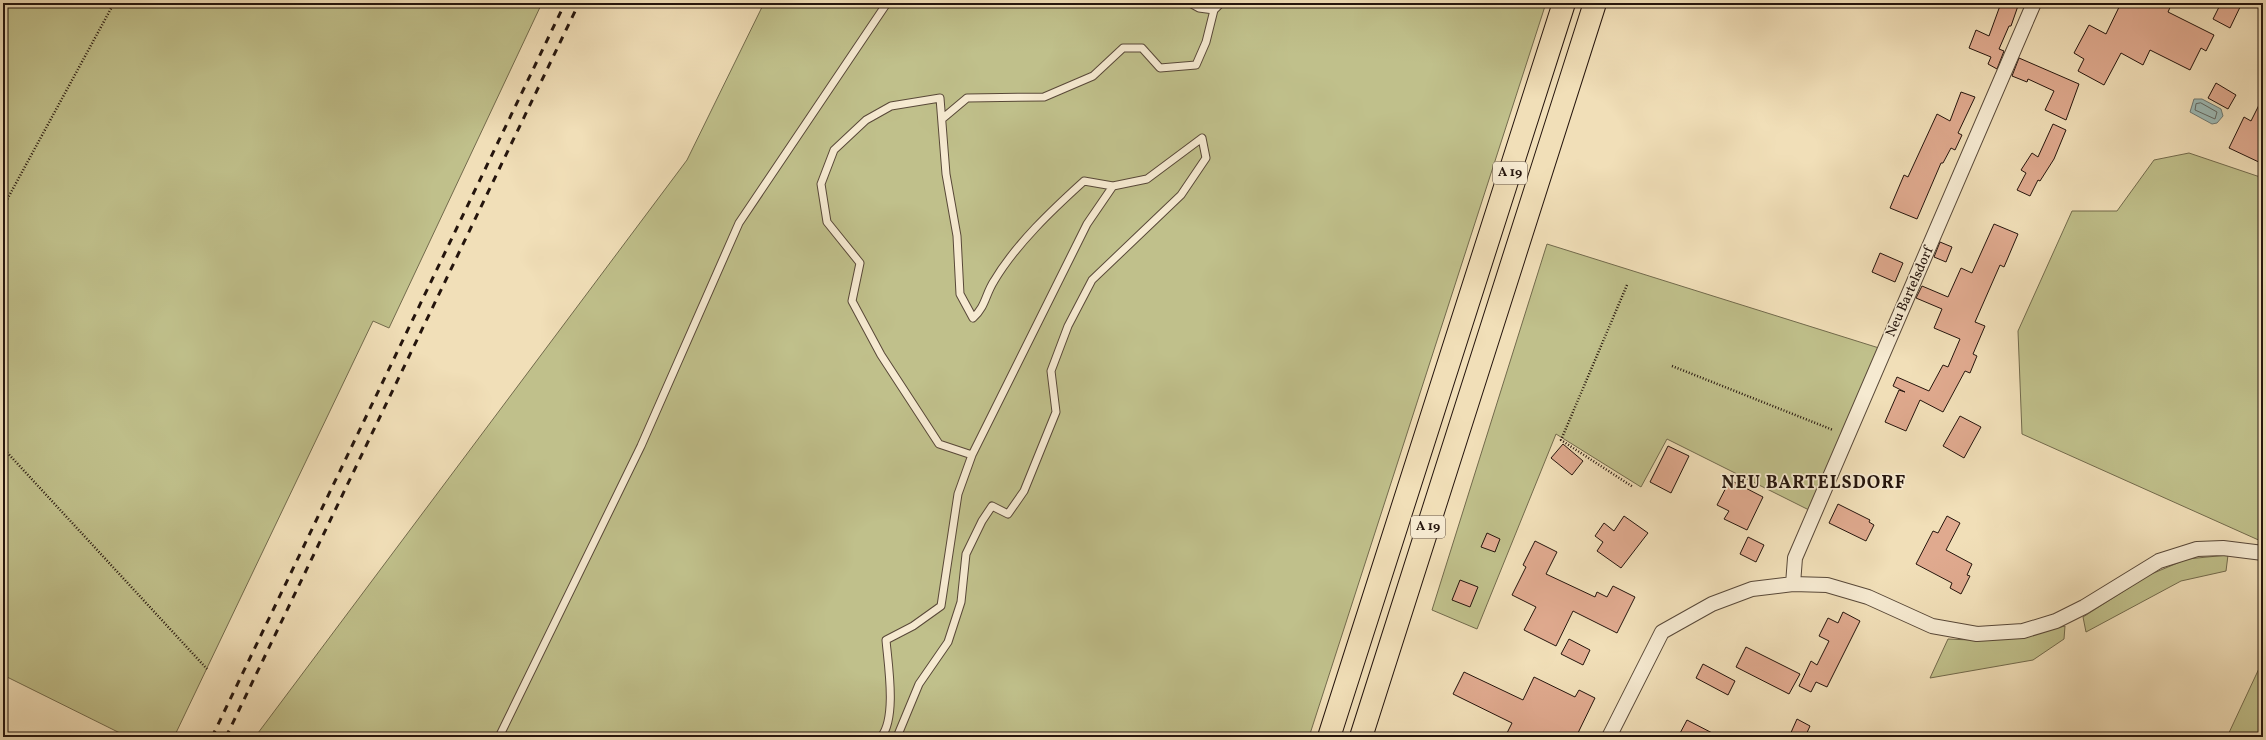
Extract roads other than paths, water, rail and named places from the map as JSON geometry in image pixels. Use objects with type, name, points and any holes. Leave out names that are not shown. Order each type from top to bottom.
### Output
[{"type":"highway","name":"A 19","points":[[1329,737],[1564,3]]},
{"type":"highway","name":"A 19","points":[[1361,737],[1595,3]]},
{"type":"street","name":"Neu Bartelsdorf","points":[[1793,584],[1795,558],[1849,437],[2034,3]]},
{"type":"street","points":[[1609,737],[1662,632],[1712,604],[1745,591],[1793,584],[1827,585],[1868,597],[1932,626],[1977,634],[2023,631],[2056,621],[2084,607],[2159,561],[2196,549],[2223,548],[2263,553]]},
{"type":"lane","points":[[499,737],[641,446],[739,223],[887,3]]},
{"type":"lane","points":[[1190,3],[1199,8],[1214,10]]},
{"type":"lane","points":[[942,119],[968,98],[1044,98],[1093,76],[1123,48],[1142,48],[1160,68],[1196,65],[1206,42],[1214,10],[1221,3]]},
{"type":"lane","points":[[897,737],[919,684],[948,642],[962,602],[966,554],[982,521],[992,506],[1008,514],[1027,484],[1056,412],[1051,371],[1068,326],[1092,280],[1181,195],[1206,158],[1202,138],[1147,178],[1113,186],[1084,181],[1052,210],[993,281],[982,309],[973,318],[960,294],[957,236],[946,174],[940,98],[891,106],[866,120],[834,150],[821,184],[827,222],[860,263],[852,301],[881,355],[939,444],[972,455]]},
{"type":"lane","points":[[881,737],[886,732],[891,698],[886,640],[913,626],[941,606],[958,494],[972,455],[1087,224],[1113,186]]},
{"type":"water","points":[[2194,99],[2202,99],[2221,109],[2223,116],[2217,123],[2212,124],[2190,112]]},
{"type":"railway","points":[[212,737],[565,3]]},
{"type":"railway","points":[[226,737],[579,3]]},
{"type":"district","name":"NEU BARTELSDORF","points":[[1814,483]]}]
